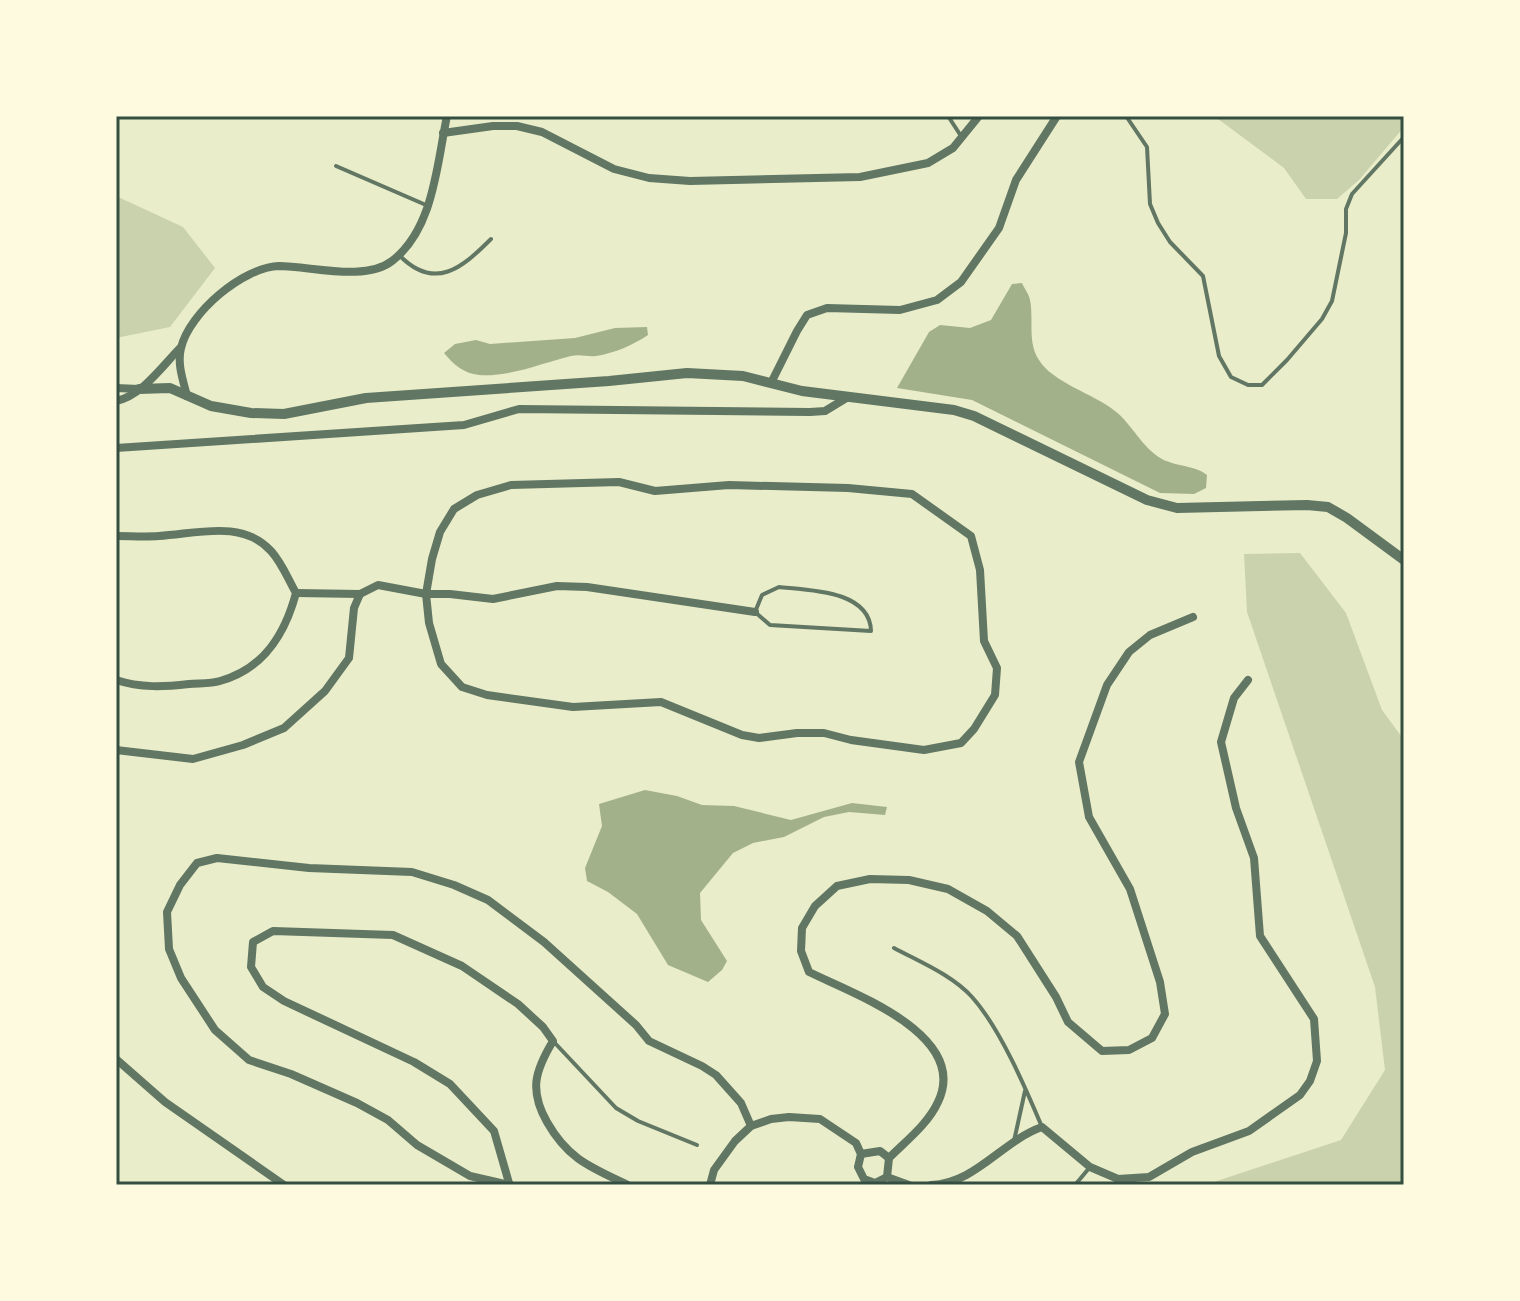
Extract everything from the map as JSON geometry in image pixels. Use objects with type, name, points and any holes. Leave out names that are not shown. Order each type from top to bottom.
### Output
[{"type":"street","points":[[116,401],[126,399],[139,389],[181,347],[198,314],[234,283],[261,269],[278,266],[371,270],[391,262],[410,242],[428,206],[447,116]]},
{"type":"street","points":[[443,133],[517,126],[542,132],[614,169],[649,178],[690,181],[860,177],[928,163],[953,148],[979,116]]},
{"type":"street","points":[[771,383],[807,315],[827,308],[900,310],[937,300],[961,282],[975,267],[999,228],[1016,180],[1057,116]]},
{"type":"street","points":[[181,347],[180,369],[187,396]]},
{"type":"street","points":[[116,388],[170,388],[211,406],[251,413],[284,414],[366,398],[687,373],[743,376],[802,391],[954,410],[974,416],[1133,493],[1177,508],[1328,507],[1404,560]]},
{"type":"street","points":[[116,448],[464,425],[519,409],[825,411],[849,397]]},
{"type":"street","points":[[619,482],[655,491],[729,485],[848,488],[912,494],[971,536],[980,570],[980,616],[984,641],[997,668],[995,695],[974,729],[961,743],[924,750],[824,733],[759,738],[742,735],[661,702],[573,707],[487,695],[462,687],[441,664],[429,623],[426,594],[440,532],[454,509],[477,495],[511,485],[619,482]]},
{"type":"street","points":[[116,536],[160,536],[209,529],[250,537],[270,549],[296,593],[290,617],[279,640],[243,671],[219,682],[159,688],[116,680]]},
{"type":"street","points":[[296,593],[360,594],[378,585],[426,594],[493,599],[557,586],[587,587],[755,612]]},
{"type":"street","points":[[116,750],[193,759],[243,745],[284,728],[325,691],[349,658],[354,608],[360,594]]},
{"type":"street","points":[[887,1177],[889,1158],[923,1124],[939,1101],[943,1076],[937,1050],[922,1034],[895,1016],[809,972],[801,951],[802,928],[815,906],[837,886],[870,879],[909,880],[948,889],[987,911],[1017,936],[1056,997],[1068,1022],[1102,1051],[1129,1050],[1152,1038],[1165,1014],[1160,982],[1130,889],[1089,817],[1079,762],[1107,685],[1129,652],[1150,635],[1193,617]]},
{"type":"street","points":[[931,1185],[945,1185],[964,1178],[1024,1134],[1042,1127],[1090,1167],[1118,1179],[1149,1177],[1192,1152],[1249,1131],[1300,1095],[1310,1081],[1317,1061],[1314,1019],[1260,936],[1254,858],[1236,808],[1221,742],[1234,698],[1248,680]]},
{"type":"street","points":[[628,1185],[587,1166],[563,1147],[537,1103],[536,1078],[553,1041],[543,1027],[518,1004],[462,966],[393,935],[273,931],[253,942],[251,967],[263,987],[284,1001],[414,1062],[450,1084],[494,1131],[510,1184],[470,1176],[417,1145],[388,1120],[357,1103],[291,1074],[249,1060],[215,1030],[181,978],[169,949],[167,912],[180,885],[197,863],[217,858],[309,868],[412,872],[454,885],[488,900],[544,942],[636,1025],[649,1041],[716,1075],[741,1103],[751,1126]]},
{"type":"street","points":[[116,1059],[165,1102],[284,1185]]},
{"type":"street","points":[[710,1185],[714,1170],[735,1141],[751,1126],[780,1118],[820,1119],[856,1143],[861,1154],[858,1167],[861,1182],[875,1183],[887,1177],[909,1185]]},
{"type":"street","points":[[861,1154],[880,1151],[889,1158]]},
{"type":"lane","points":[[948,116],[962,138]]},
{"type":"lane","points":[[1126,116],[1147,147],[1150,204],[1158,223],[1170,242],[1203,276],[1219,356],[1231,377],[1248,385],[1262,385],[1322,319],[1332,301],[1346,233],[1346,209],[1352,194],[1404,137]]},
{"type":"lane","points":[[336,166],[428,206]]},
{"type":"lane","points":[[398,255],[422,272],[446,273],[465,265],[491,239]]},
{"type":"lane","points":[[779,587],[818,591],[848,599],[863,610],[871,631],[770,625],[755,612],[762,595],[779,587]]},
{"type":"lane","points":[[894,948],[952,980],[972,998],[999,1038],[1026,1088],[1042,1127]]},
{"type":"lane","points":[[553,1041],[616,1108],[638,1121],[697,1145]]},
{"type":"lane","points":[[1013,1143],[1026,1088]]},
{"type":"lane","points":[[1075,1185],[1090,1167]]},
{"type":"shaded area","points":[[1214,116],[1404,116],[1404,127],[1359,180],[1337,199],[1306,199],[1284,168]]},
{"type":"shaded area","points":[[116,196],[183,227],[215,268],[170,327],[116,338]]},
{"type":"shaded area","points":[[1022,283],[1030,300],[1033,346],[1045,368],[1115,411],[1162,459],[1207,475],[1206,488],[1194,494],[1160,493],[972,400],[897,388],[929,332],[940,325],[970,328],[991,320],[1012,284]]},
{"type":"shaded area","points":[[647,327],[648,335],[617,351],[596,356],[571,356],[503,374],[468,372],[455,365],[444,353],[455,344],[476,340],[490,344],[575,338],[615,328]]},
{"type":"shaded area","points":[[1300,553],[1346,613],[1382,710],[1404,740],[1404,1185],[1205,1185],[1341,1140],[1385,1070],[1375,987],[1247,612],[1244,554]]},
{"type":"shaded area","points":[[645,790],[702,805],[734,806],[791,820],[852,803],[887,807],[885,815],[849,812],[824,817],[784,837],[753,843],[733,853],[700,893],[701,920],[727,961],[708,982],[668,965],[637,914],[587,881],[585,868],[602,826],[599,804]]}]
